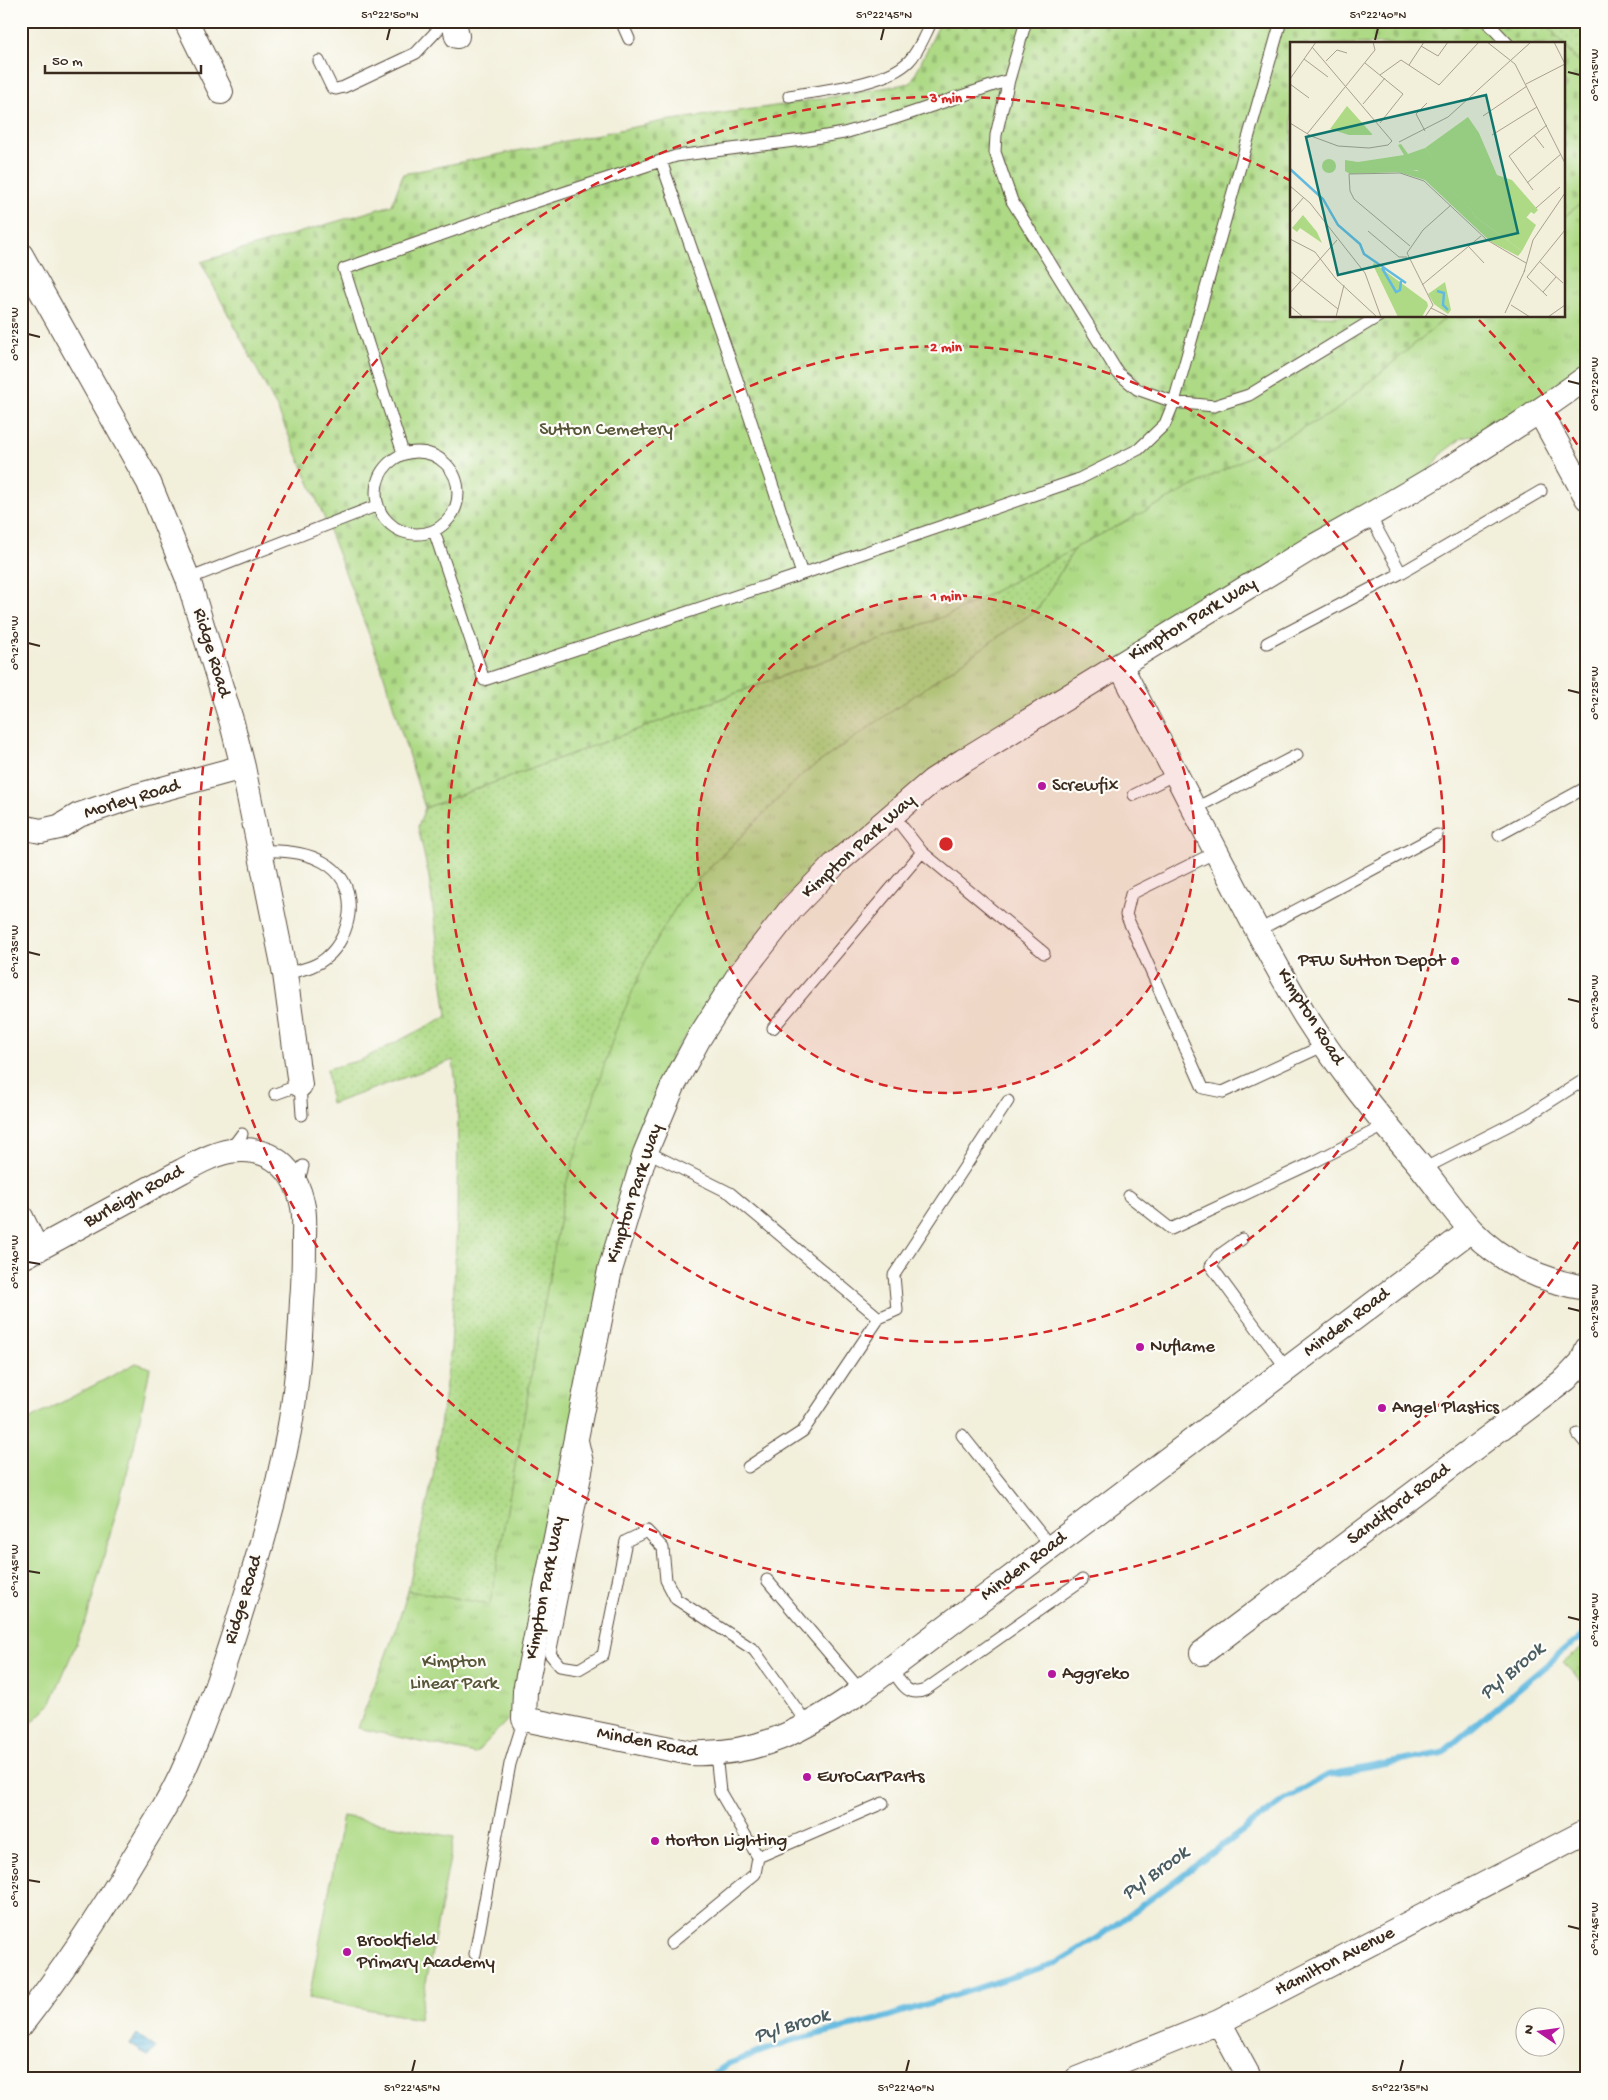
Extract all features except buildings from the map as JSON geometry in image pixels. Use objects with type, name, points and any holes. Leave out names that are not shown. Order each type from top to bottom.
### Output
[{"type":"street","points":[[186,21],[220,92]]},
{"type":"street","name":"Ridge Road","points":[[21,255],[148,483],[188,579],[232,723],[243,767],[285,974],[300,1085]]},
{"type":"street","name":"Kimpton Park Way","points":[[524,1718],[525,1690],[610,1270],[646,1151],[673,1086],[699,1038],[737,978],[791,909],[834,865],[932,782],[1311,548],[1370,516],[1540,412],[1587,377]]},
{"type":"street","points":[[1540,412],[1587,498]]},
{"type":"street","name":"Kimpton Road","points":[[1120,665],[1216,852],[1305,1016],[1366,1102],[1423,1169],[1471,1230],[1493,1249],[1516,1265],[1539,1277],[1587,1288]]},
{"type":"street","name":"Morley Road","points":[[21,826],[40,831],[59,827],[79,815],[110,804],[243,767]]},
{"type":"street","name":"Ridge Road","points":[[21,2025],[57,1978],[98,1918],[167,1804],[187,1763],[213,1701],[257,1562],[275,1497],[290,1429],[298,1361],[304,1284],[304,1208],[300,1176],[268,1154],[240,1145]]},
{"type":"street","name":"Burleigh Road","points":[[29,1254],[206,1158],[240,1145]]},
{"type":"street","points":[[21,1217],[29,1254]]},
{"type":"street","name":"Minden Road","points":[[524,1718],[690,1753],[716,1754],[741,1751],[770,1742],[809,1726],[891,1668],[1471,1230]]},
{"type":"street","name":"Sandiford Road","points":[[1202,1653],[1566,1379],[1582,1362],[1587,1349]]},
{"type":"street","name":"Hamilton Avenue","points":[[1077,2079],[1219,2022],[1587,1831]]},
{"type":"street","points":[[1219,2022],[1250,2079]]},
{"type":"lane","points":[[621,21],[629,39]]},
{"type":"lane","points":[[789,96],[878,80],[904,66],[911,60],[932,21]]},
{"type":"lane","points":[[1026,21],[1009,80],[996,136],[995,152],[1012,202],[1118,373],[1137,389],[1174,402],[1214,406],[1249,396],[1376,318]]},
{"type":"lane","points":[[434,531],[484,680],[1077,480],[1139,449],[1165,424],[1174,402],[1281,21]]},
{"type":"lane","points":[[1486,21],[1506,42]]},
{"type":"lane","points":[[319,61],[332,88],[344,87],[416,53],[453,26]]},
{"type":"lane","points":[[403,453],[344,269],[517,208],[676,156],[844,133],[894,119],[1009,80]]},
{"type":"lane","points":[[661,161],[741,390],[802,574]]},
{"type":"lane","points":[[422,451],[436,455],[454,472],[458,483],[459,497],[454,511],[446,523],[434,531],[422,534],[408,533],[395,528],[384,518],[378,505],[376,485],[381,472],[391,460],[403,453],[422,451]]},
{"type":"lane","points":[[1267,643],[1401,573],[1541,491]]},
{"type":"lane","points":[[188,579],[378,505]]},
{"type":"lane","points":[[1370,516],[1401,573]]},
{"type":"lane","points":[[1194,809],[1297,754]]},
{"type":"lane","points":[[1134,795],[1175,774]]},
{"type":"lane","points":[[1499,835],[1587,787]]},
{"type":"lane","points":[[893,815],[922,852],[1044,953]]},
{"type":"lane","points":[[1258,931],[1437,835]]},
{"type":"lane","points":[[261,851],[284,850],[302,853],[336,871],[346,884],[350,905],[348,924],[339,943],[327,957],[312,967],[285,974]]},
{"type":"lane","points":[[773,1028],[922,852]]},
{"type":"lane","points":[[1216,852],[1131,894],[1126,915],[1203,1088],[1223,1092],[1325,1045]]},
{"type":"lane","points":[[1423,1169],[1529,1115],[1587,1078]]},
{"type":"lane","points":[[275,1094],[300,1085],[302,1115]]},
{"type":"lane","points":[[748,1468],[803,1431],[879,1318],[897,1310],[894,1275],[1008,1101]]},
{"type":"lane","points":[[1129,1196],[1171,1229],[1316,1161],[1386,1125]]},
{"type":"lane","points":[[646,1151],[730,1193],[879,1318]]},
{"type":"lane","points":[[1242,1239],[1218,1256],[1211,1266],[1286,1368]]},
{"type":"lane","points":[[579,1424],[588,1464],[550,1654],[560,1666],[579,1670],[603,1655],[626,1541],[647,1531],[663,1548],[666,1580],[676,1599],[754,1650],[809,1726]]},
{"type":"lane","points":[[1578,1434],[1587,1445]]},
{"type":"lane","points":[[962,1435],[1051,1547]]},
{"type":"lane","points":[[767,1580],[861,1690]]},
{"type":"lane","points":[[891,1668],[911,1692],[917,1694],[1082,1580]]},
{"type":"lane","points":[[475,1954],[510,1764],[524,1718]]},
{"type":"lane","points":[[671,1943],[755,1874],[758,1857],[720,1792],[716,1754]]},
{"type":"lane","points":[[758,1857],[883,1803]]},
{"type":"green space","name":"Sutton Cemetery","points":[[941,21],[1544,21],[1561,42],[1290,42],[1290,318],[1446,318],[1333,413],[953,613],[425,808],[381,666],[322,512],[276,406],[201,262],[392,205],[403,174],[664,121],[783,105],[911,83]]},
{"type":"green space","points":[[1544,21],[1587,21],[1587,72],[1566,47],[1566,42],[1562,42]]},
{"type":"green space","points":[[1566,48],[1587,72],[1587,199],[1566,216]]},
{"type":"green space","name":"Kimpton Linear Park","points":[[1587,198],[1587,364],[1500,430],[1462,438],[1442,453],[1425,479],[962,753],[787,897],[672,1055],[628,1171],[519,1708],[475,1754],[358,1728],[391,1643],[408,1591],[490,1604],[566,1184],[615,1032],[650,951],[683,895],[804,773],[1038,609],[1075,548],[1334,412],[1446,318],[1566,318],[1566,215]]},
{"type":"green space","points":[[1075,548],[1038,609],[804,773],[683,895],[566,1185],[490,1605],[408,1591],[433,1476],[451,1348],[457,1222],[458,1101],[453,1060],[331,1104],[327,1069],[361,1060],[447,1016],[429,877],[418,827],[425,808],[953,613]]},
{"type":"green space","points":[[136,1363],[150,1368],[134,1447],[87,1618],[50,1705],[21,1735],[21,1424]]},
{"type":"green space","points":[[1587,1644],[1587,1687],[1563,1663]]},
{"type":"green space","points":[[343,1816],[454,1837],[419,2019],[309,1998]]},
{"type":"water","points":[[137,2034],[156,2048],[149,2057],[130,2044]]},
{"type":"waterway","name":"Pyl Brook","points":[[707,2079],[728,2064],[790,2041],[880,2019],[1056,1963],[1099,1937],[1284,1800],[1328,1775],[1442,1753],[1587,1631]]},
{"type":"place","name":"Screwfix","points":[[1042,786]]},
{"type":"place","name":"PFW Sutton Depot","points":[[1455,961]]},
{"type":"place","name":"Nuflame","points":[[1140,1347]]},
{"type":"place","name":"Angel Plastics","points":[[1382,1408]]},
{"type":"place","name":"Aggreko","points":[[1052,1674]]},
{"type":"place","name":"EuroCarParts","points":[[807,1777]]},
{"type":"place","name":"Horton Lighting","points":[[655,1841]]},
{"type":"place","name":"Brookfield Primary Academy","points":[[347,1952]]}]
